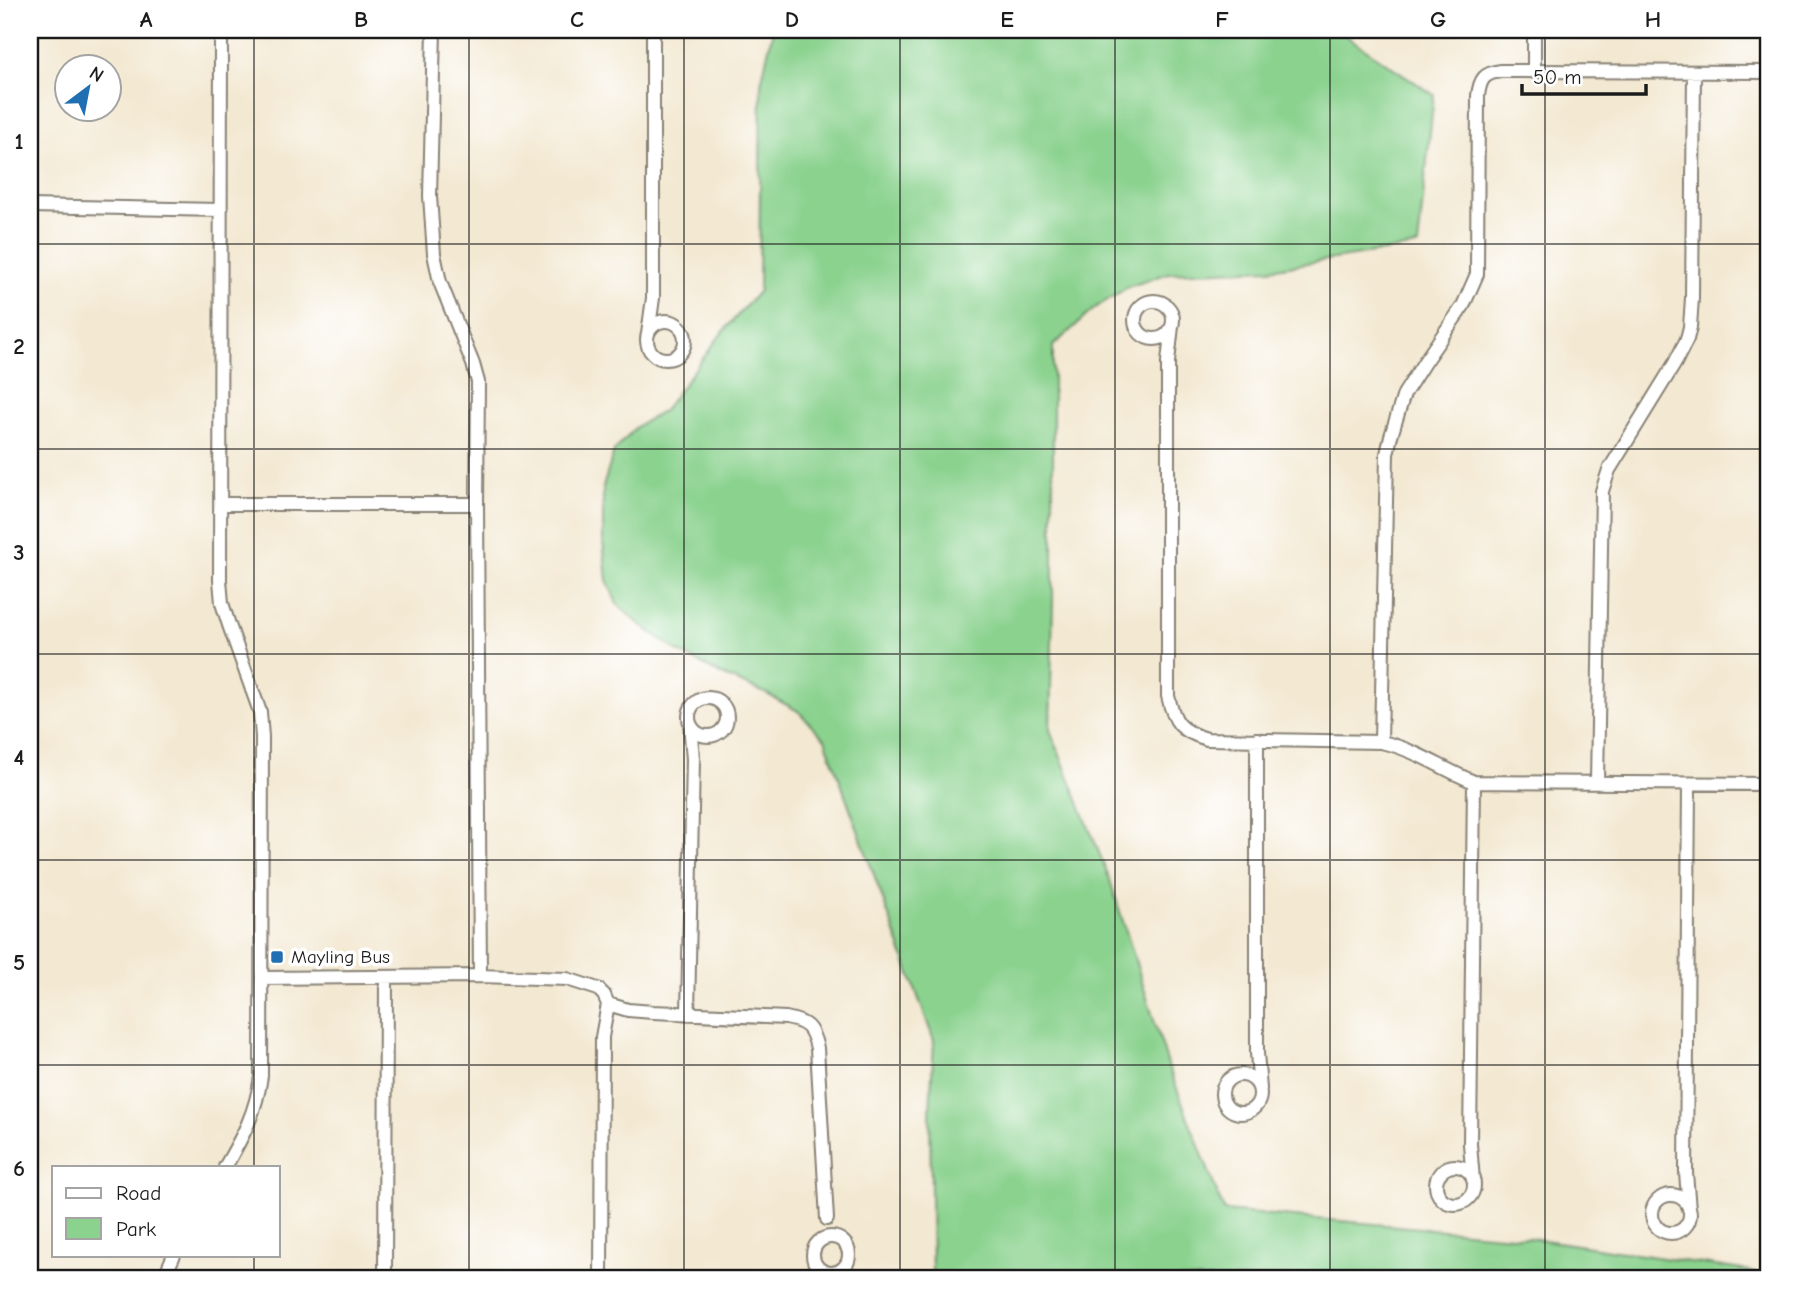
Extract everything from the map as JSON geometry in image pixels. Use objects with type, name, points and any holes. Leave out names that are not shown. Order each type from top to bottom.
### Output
[{"type":"street","points":[[220,30],[220,580],[222,603],[256,696],[262,737],[262,1061],[252,1117],[226,1166]]},
{"type":"street","points":[[434,30],[430,196],[434,254],[440,282],[478,382],[480,976]]},
{"type":"street","points":[[653,30],[653,298],[648,346],[655,356],[667,359],[682,350],[684,337],[679,327],[668,321],[656,308],[653,298]]},
{"type":"street","points":[[1534,30],[1534,72]]},
{"type":"street","points":[[1381,742],[1387,454],[1405,394],[1463,306],[1477,274],[1479,85],[1483,77],[1490,72],[1501,71],[1769,72]]},
{"type":"street","points":[[1597,782],[1602,491],[1609,470],[1684,347],[1690,327],[1693,271],[1694,72]]},
{"type":"street","points":[[30,206],[219,210]]},
{"type":"street","points":[[1168,362],[1165,352],[1153,339],[1142,334],[1136,323],[1138,311],[1146,303],[1159,302],[1169,308],[1173,320],[1168,362],[1168,696],[1175,720],[1182,728],[1207,739],[1381,742],[1398,745],[1474,782],[1769,784]]},
{"type":"street","points":[[648,334],[655,324],[668,321]]},
{"type":"street","points":[[1153,339],[1165,336],[1172,326]]},
{"type":"street","points":[[220,504],[477,504]]},
{"type":"street","points":[[688,1014],[693,759],[690,710],[698,701],[716,700],[725,709],[727,721],[720,732],[709,736],[697,749],[693,759]]},
{"type":"street","points":[[690,723],[697,733],[709,736]]},
{"type":"street","points":[[1257,739],[1259,1101],[1251,1111],[1239,1113],[1224,1103],[1223,1091],[1229,1080],[1240,1075],[1253,1063],[1257,1053]]},
{"type":"street","points":[[1470,1143],[1467,1153],[1454,1166],[1443,1170],[1436,1181],[1438,1193],[1447,1202],[1459,1203],[1469,1197],[1473,1192],[1474,1180],[1470,1143],[1474,782]]},
{"type":"street","points":[[1686,1173],[1682,1182],[1670,1195],[1658,1200],[1652,1210],[1657,1227],[1668,1233],[1680,1230],[1688,1221],[1689,1209],[1686,1173],[1689,784]]},
{"type":"street","points":[[262,978],[480,976],[568,979],[598,989],[608,1004],[602,1037],[601,1279]]},
{"type":"street","points":[[384,1279],[386,978]]},
{"type":"street","points":[[608,1004],[628,1010],[786,1018],[800,1021],[808,1027],[817,1048],[827,1219],[814,1258],[820,1268],[831,1272],[842,1269],[849,1259],[848,1247],[833,1231],[827,1219]]},
{"type":"street","points":[[1240,1075],[1252,1079],[1259,1089]]},
{"type":"street","points":[[1454,1166],[1466,1169],[1474,1180]]},
{"type":"street","points":[[1670,1195],[1682,1199],[1689,1209]]},
{"type":"street","points":[[819,1242],[829,1237],[840,1239]]},
{"type":"street","points":[[166,1279],[174,1256]]},
{"type":"green space","points":[[773,30],[1337,30],[1434,95],[1418,246],[1269,269],[1169,273],[1128,287],[1095,308],[1053,346],[1050,730],[1110,880],[1169,1068],[1224,1211],[1524,1237],[1749,1271],[1766,1279],[932,1279],[930,1109],[934,1041],[825,739],[798,711],[677,651],[637,622],[617,604],[607,580],[603,541],[603,487],[614,451],[636,427],[664,410],[722,333],[759,291],[761,83]]},
{"type":"place","name":"Mayling Bus","points":[[277,957]]}]
